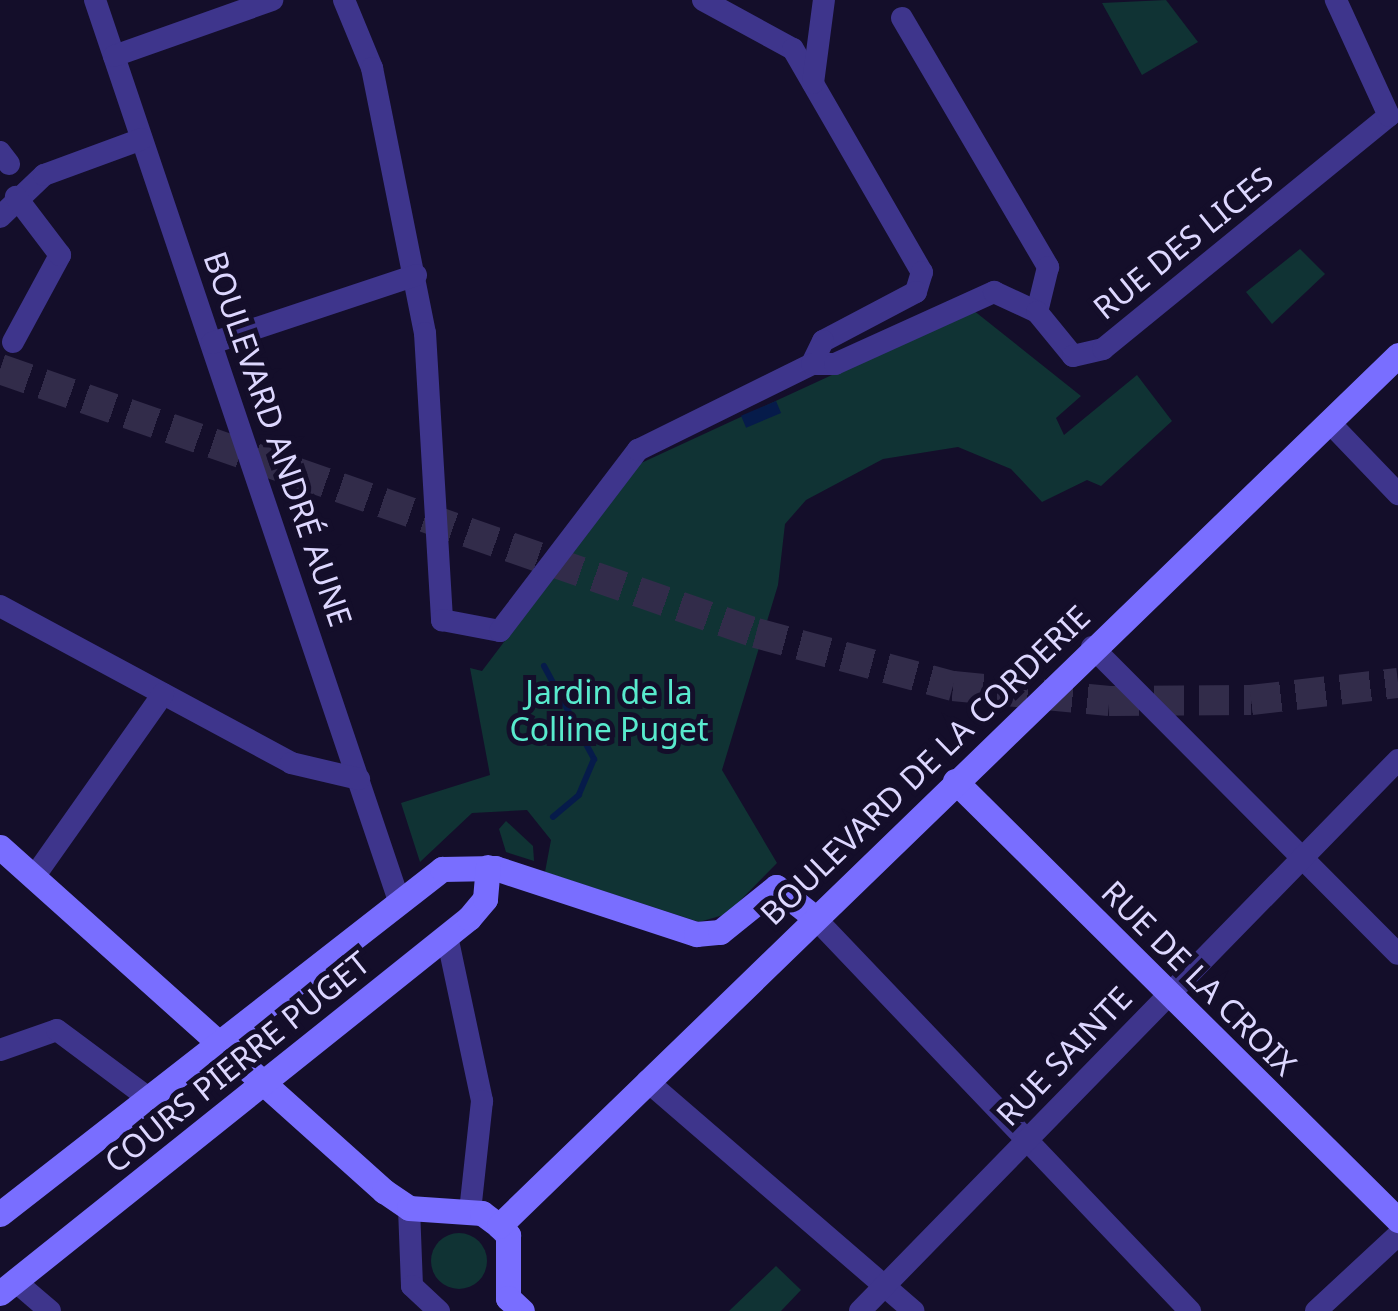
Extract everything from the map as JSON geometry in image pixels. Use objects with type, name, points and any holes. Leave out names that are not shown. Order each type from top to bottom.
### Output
[{"type":"street","name":"BOULEVARD ANDRÉ AUNE","points":[[95,0],[398,898]]},
{"type":"street","points":[[114,56],[272,0]]},
{"type":"street","points":[[344,0],[372,68],[416,275],[439,612],[500,630],[638,450],[812,364],[834,364],[979,294],[1037,312],[1048,267],[902,18]]},
{"type":"street","points":[[703,0],[780,38],[813,83],[922,272],[916,292],[816,346],[812,364]]},
{"type":"street","points":[[813,83],[824,0]]},
{"type":"street","name":"RUE DES LICES","points":[[1037,312],[1073,356],[1103,349],[1379,126],[1390,109],[1336,0]]},
{"type":"street","points":[[0,216],[44,175],[142,139]]},
{"type":"street","points":[[13,342],[60,255],[16,197]]},
{"type":"street","points":[[212,343],[416,275]]},
{"type":"street","name":"BOULEVARD DE LA CORDERIE","points":[[500,1226],[1398,354]]},
{"type":"street","points":[[1329,422],[1398,494]]},
{"type":"street","points":[[0,606],[319,776],[358,778]]},
{"type":"street","points":[[1092,647],[1398,954]]},
{"type":"street","points":[[34,877],[163,694]]},
{"type":"street","name":"RUE SAINTE","points":[[860,1311],[1398,760]]},
{"type":"street","name":"RUE DE LA CROIX","points":[[955,781],[1398,1220]]},
{"type":"street","points":[[0,847],[410,1208],[470,1211],[500,1226],[508,1235],[510,1307]]},
{"type":"street","name":"COURS PIERRE PUGET","points":[[7,1287],[447,936],[485,899],[488,867]]},
{"type":"street","name":"COURS PIERRE PUGET","points":[[0,1214],[398,898],[442,870],[488,867],[696,934],[720,932],[776,887],[814,918]]},
{"type":"street","points":[[814,918],[1190,1311]]},
{"type":"street","points":[[447,936],[482,1101],[470,1211]]},
{"type":"street","points":[[0,1050],[57,1030],[148,1097]]},
{"type":"street","points":[[647,1081],[914,1311]]},
{"type":"street","points":[[410,1208],[412,1286],[439,1311]]},
{"type":"street","points":[[1316,1311],[1398,1234]]},
{"type":"street","points":[[7,1287],[50,1311]]},
{"type":"green space","points":[[1166,0],[1198,42],[1142,75],[1102,3]]},
{"type":"green space","points":[[1300,249],[1325,274],[1272,324],[1246,292]]},
{"type":"green space","name":"Jardin de la Colline Puget","points":[[973,310],[1081,396],[1056,418],[1064,435],[1137,375],[1172,421],[1101,486],[1087,480],[1042,502],[1011,469],[958,447],[883,459],[806,500],[785,524],[778,585],[722,770],[777,863],[727,914],[699,922],[545,872],[551,840],[527,810],[472,813],[420,862],[401,803],[490,775],[470,668],[482,671],[639,464]]},
{"type":"green space","points":[[506,821],[533,846],[534,861],[506,852],[499,829]]},
{"type":"green space","points":[[459,1233],[479,1241],[487,1261],[479,1281],[459,1289],[439,1281],[431,1261],[439,1241]]},
{"type":"green space","points":[[776,1266],[801,1290],[781,1311],[729,1311]]},
{"type":"water","points":[[776,401],[781,413],[746,428],[741,416]]},
{"type":"waterway","points":[[544,666],[594,759],[579,795],[553,817]]},
{"type":"tunnel","points":[[0,369],[756,633],[953,686],[1109,701],[1251,700],[1398,683]]}]
